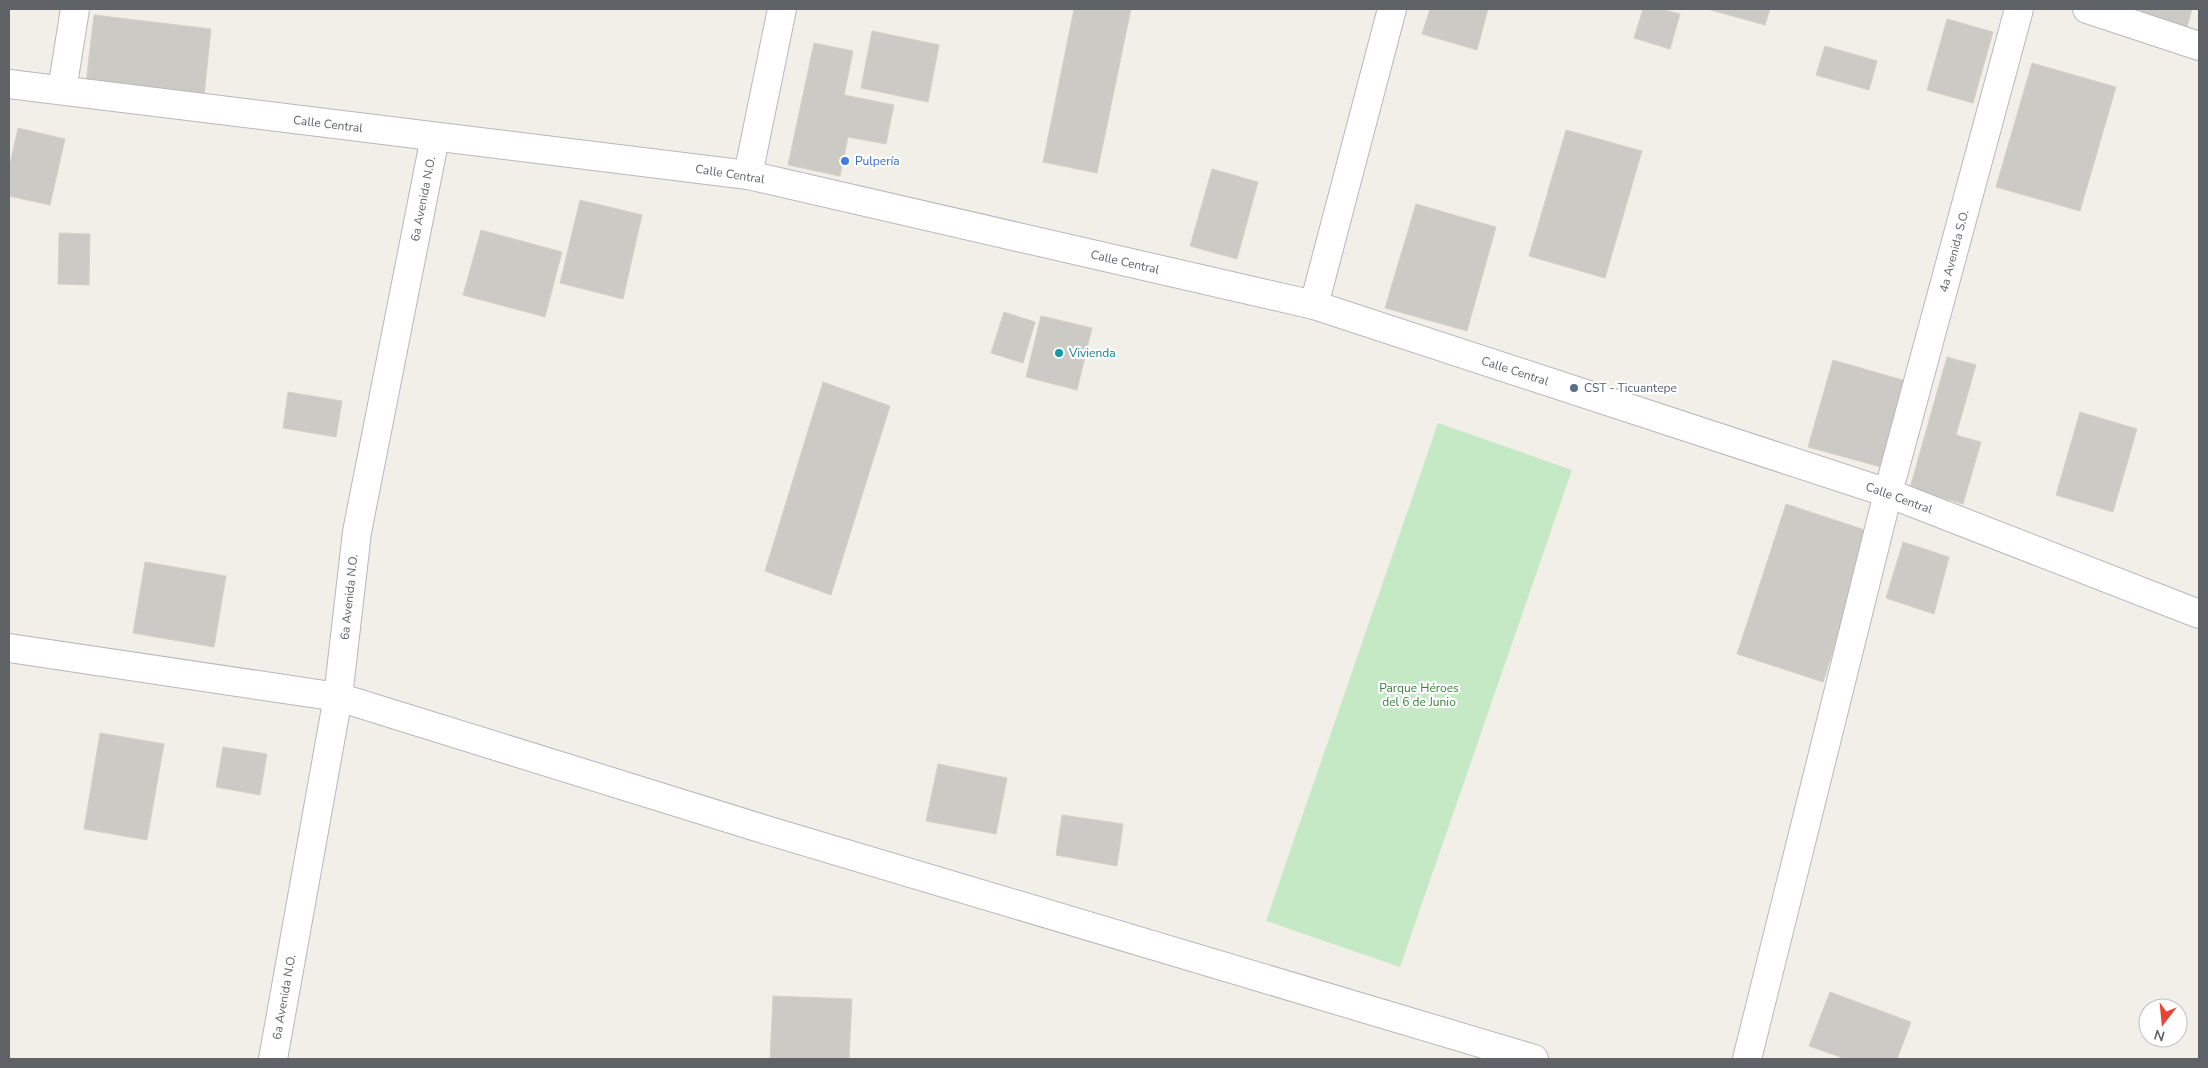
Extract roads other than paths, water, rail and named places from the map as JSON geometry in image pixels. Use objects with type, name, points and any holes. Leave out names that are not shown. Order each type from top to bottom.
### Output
[{"type":"street","points":[[62,90],[75,9]]},
{"type":"street","points":[[748,175],[782,9]]},
{"type":"street","points":[[1314,305],[1392,9]]},
{"type":"street","name":"4a Avenida S.O.","points":[[1747,1059],[1888,493],[2019,9]]},
{"type":"street","points":[[2087,9],[2199,46]]},
{"type":"street","name":"Calle Central","points":[[9,84],[748,175],[1314,305],[1888,493],[2199,614]]},
{"type":"street","name":"6a Avenida N.O.","points":[[273,1059],[338,697],[356,532],[435,137]]},
{"type":"street","points":[[9,648],[338,697],[763,829],[1534,1059]]},
{"type":"place","name":"Pulpería","points":[[845,161]]},
{"type":"place","name":"Vivienda","points":[[1059,353]]},
{"type":"place","name":"CST - Ticuantepe","points":[[1574,388]]},
{"type":"park label","name":"Parque Héroes del 6 de Junio","points":[[1419,695]]}]
